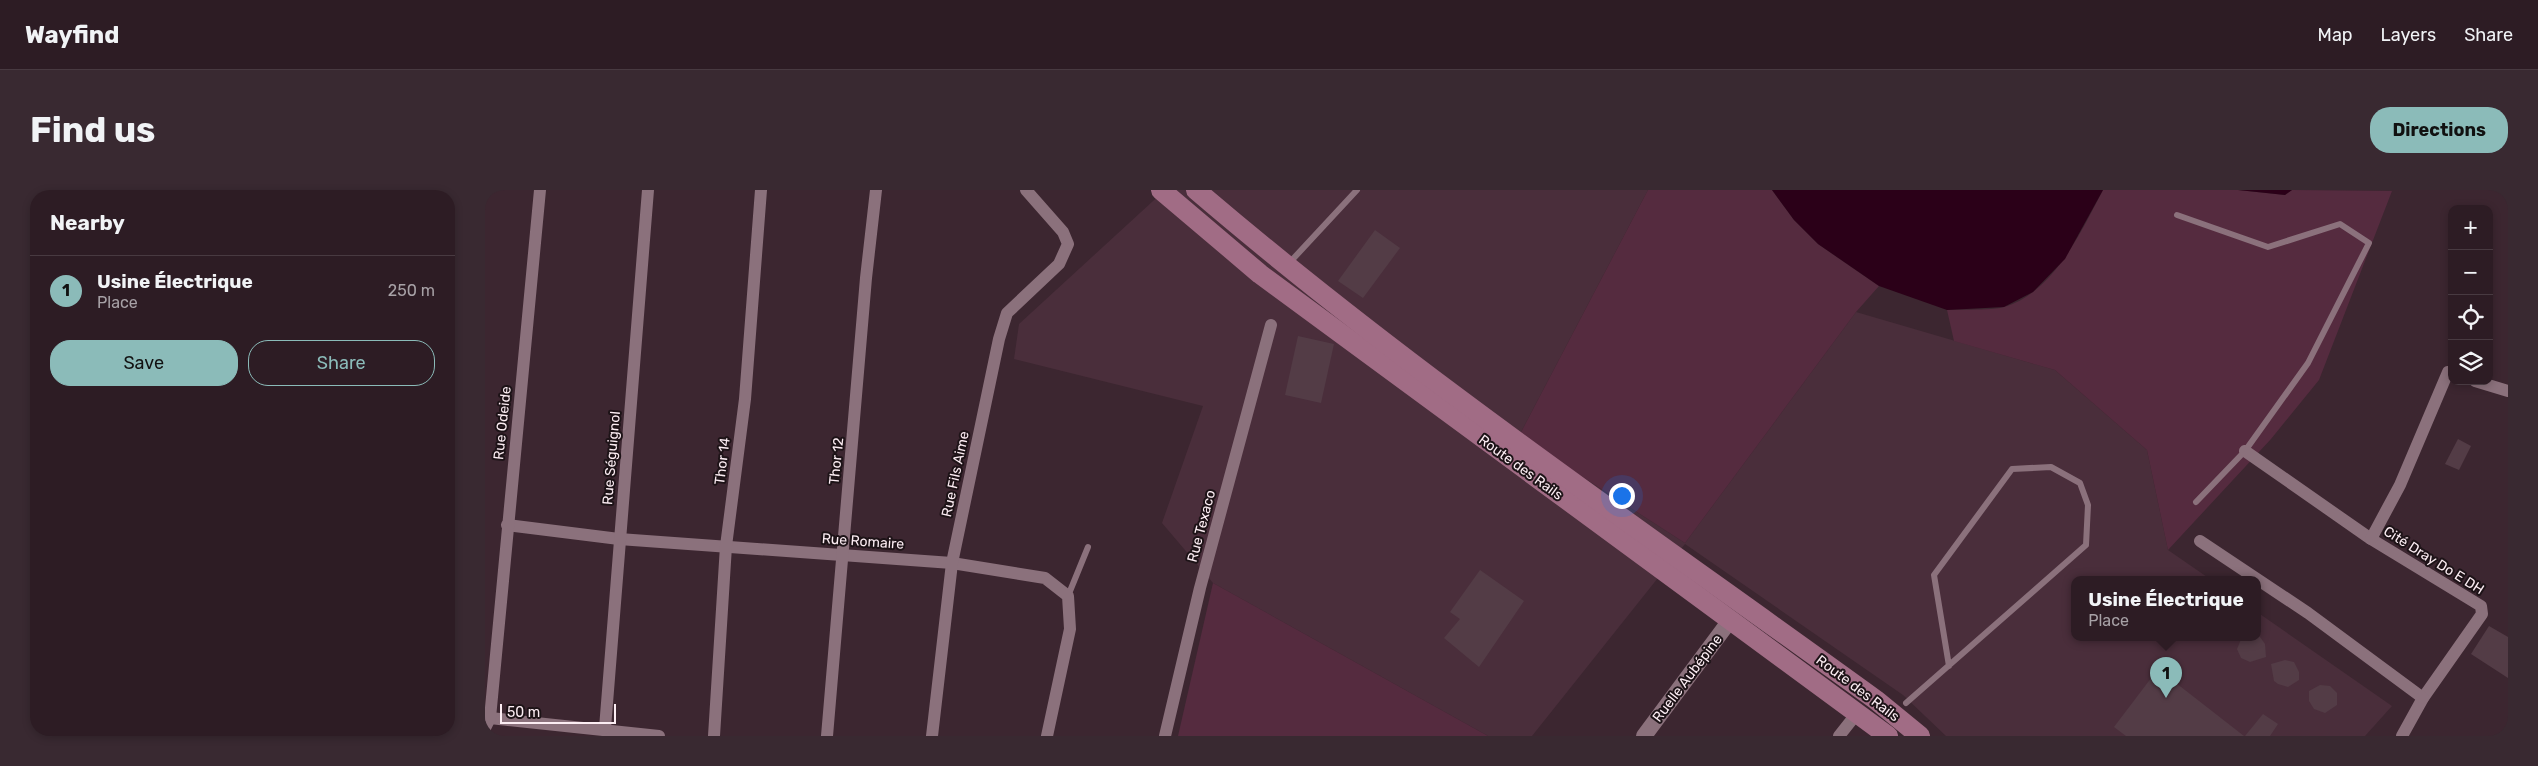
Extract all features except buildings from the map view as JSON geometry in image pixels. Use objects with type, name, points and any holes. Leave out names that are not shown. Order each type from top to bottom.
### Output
[{"type":"main road","name":"Route des Rails","points":[[1161,190],[1260,274],[1888,736]]},
{"type":"main road","name":"Route des Rails","points":[[1196,190],[1287,268],[1524,446],[1876,700],[1921,736]]},
{"type":"street","name":"Rue Odeide","points":[[488,723],[540,190]]},
{"type":"street","name":"Rue Séguignol","points":[[605,728],[648,190]]},
{"type":"street","name":"Thor 14","points":[[714,736],[726,546],[745,399],[761,190]]},
{"type":"street","name":"Thor 12","points":[[827,736],[841,554],[866,278],[876,190]]},
{"type":"street","name":"Rue Fils Aime","points":[[932,736],[951,563],[995,357],[1007,313],[1059,264],[1068,244],[1063,232],[1026,190]]},
{"type":"street","name":"Rue Texaco","points":[[1165,736],[1200,588],[1271,325]]},
{"type":"street","points":[[2371,539],[2400,485],[2448,372]]},
{"type":"street","points":[[2488,385],[2508,391]]},
{"type":"street","name":"Cité Dray Do E DH","points":[[2245,451],[2371,539],[2481,606],[2482,614],[2423,698],[2402,736]]},
{"type":"street","name":"Rue Romaire","points":[[507,525],[619,539],[951,563],[1045,578],[1068,596]]},
{"type":"street","points":[[2200,541],[2252,576]]},
{"type":"street","points":[[2261,582],[2308,613],[2423,698]]},
{"type":"street","points":[[1047,736],[1070,629],[1068,596]]},
{"type":"street","name":"Ruelle Aubépine","points":[[1644,736],[1731,620]]},
{"type":"street","points":[[1839,736],[1857,712]]},
{"type":"street","points":[[488,723],[605,728],[659,736]]},
{"type":"lane","points":[[1291,260],[1357,190]]},
{"type":"lane","points":[[2177,215],[2268,246],[2340,224],[2369,243],[2308,363],[2245,451],[2196,502]]},
{"type":"lane","points":[[1906,703],[1949,666],[2086,546],[2088,505],[2080,483],[2051,467],[2012,470],[1935,575],[1949,666]]},
{"type":"lane","points":[[1068,596],[1088,547]]},
{"type":"shaded area","points":[[1165,190],[1648,190],[1519,436],[1685,543],[1856,312],[2055,370],[2147,450],[2168,550],[2206,576],[2071,576],[2071,641],[2261,641],[2261,615],[2392,706],[2365,736],[1946,736],[1903,695],[1685,544],[1532,736],[1488,736],[1213,583],[1162,523],[1203,406],[1014,359],[1019,324]]},
{"type":"shaded area","points":[[1648,190],[1772,190],[1794,220],[1818,244],[1879,286],[1856,312],[1685,543],[1519,436]]},
{"type":"shaded area","points":[[1772,190],[2103,190],[2065,259],[2033,292],[2004,307],[1947,310],[1879,286],[1818,244],[1794,220]]},
{"type":"shaded area","points":[[2103,190],[2238,190],[2285,195],[2292,190],[2392,191],[2319,380],[2271,439],[2168,550],[2147,450],[2055,370],[1954,341],[1947,310],[2004,307],[2021,300],[2037,289],[2064,259]]},
{"type":"shaded area","points":[[2238,190],[2292,190],[2285,195]]},
{"type":"shaded area","points":[[1213,583],[1488,736],[1178,736]]},
{"type":"place","name":"Usine Électrique","points":[[2166,698]]}]
